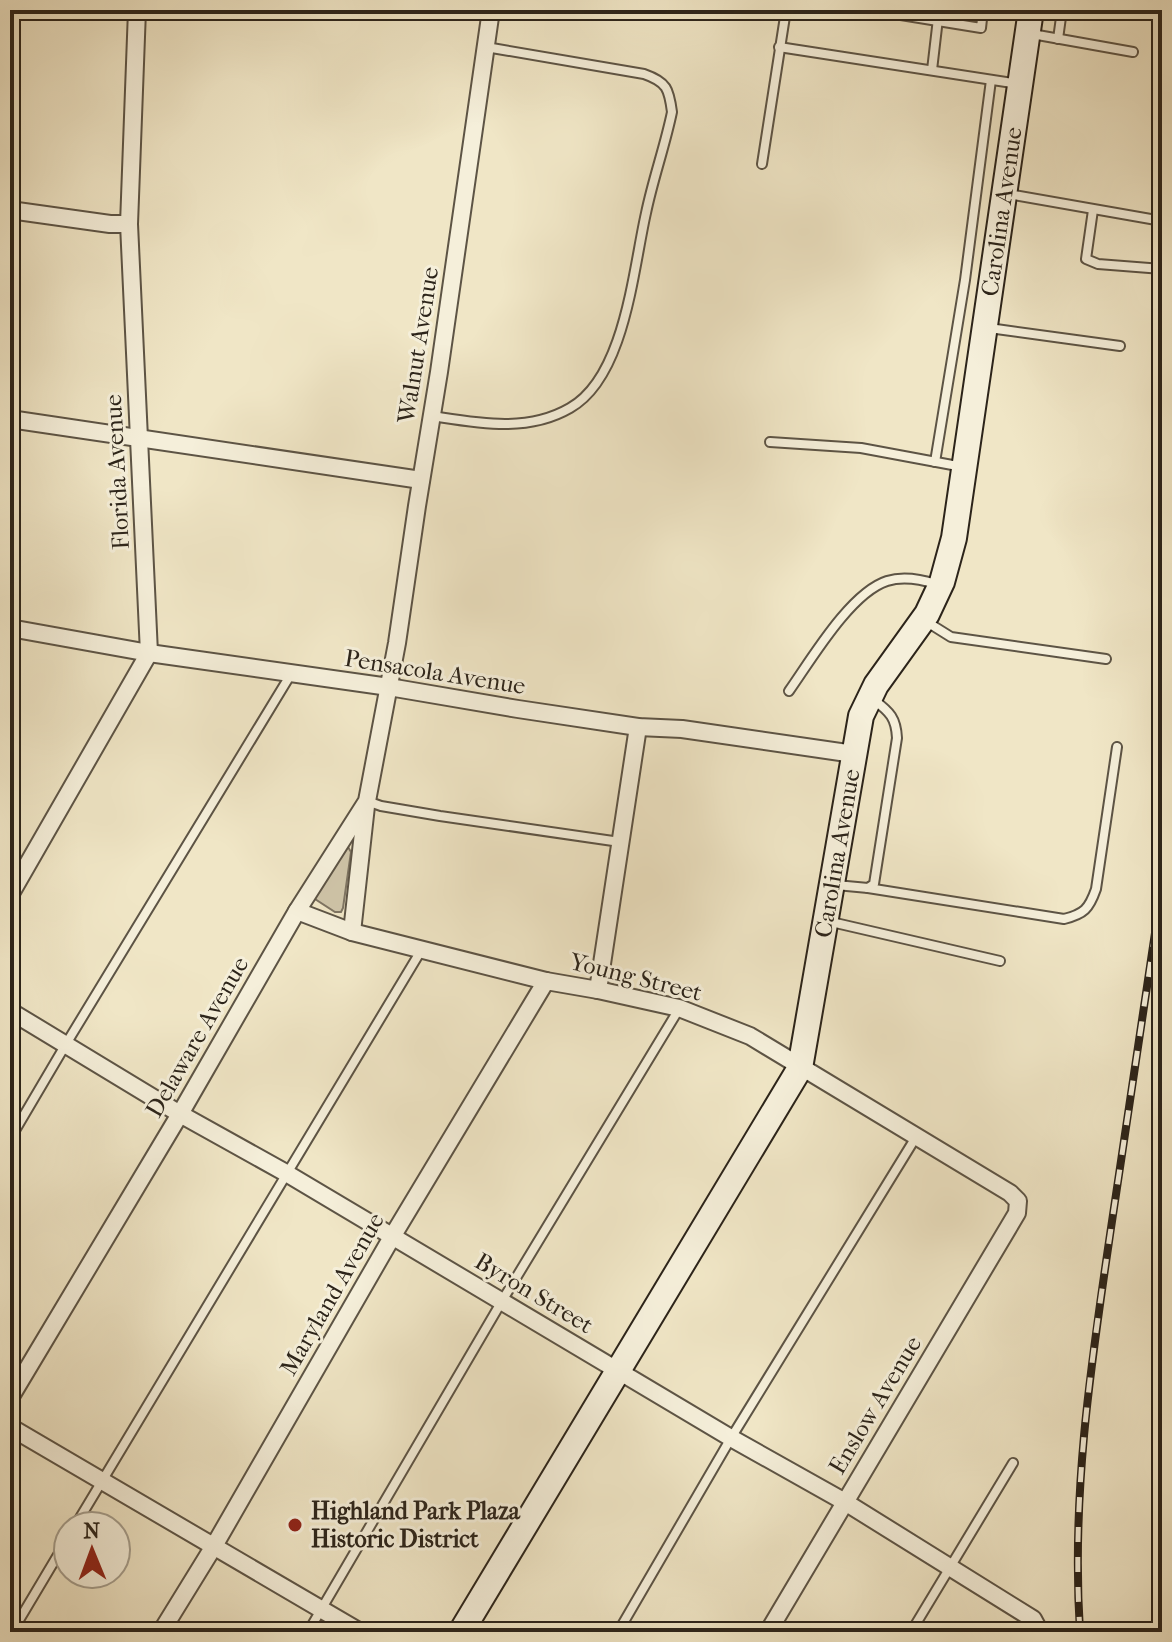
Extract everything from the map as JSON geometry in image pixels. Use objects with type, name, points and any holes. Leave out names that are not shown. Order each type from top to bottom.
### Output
[{"type":"street","name":"Florida Avenue","points":[[137,10],[129,224],[149,653]]},
{"type":"street","name":"Walnut Avenue","points":[[389,687],[491,10]]},
{"type":"street","name":"Carolina Avenue","points":[[461,1632],[800,1068],[861,716],[876,685],[923,619],[941,585],[954,538],[1029,22]]},
{"type":"street","points":[[10,210],[129,224]]},
{"type":"street","points":[[10,419],[421,480]]},
{"type":"street","name":"Pensacola Avenue","points":[[10,628],[149,653],[638,727],[682,729],[854,754]]},
{"type":"street","points":[[10,895],[149,653]]},
{"type":"street","name":"Delaware Avenue","points":[[10,1398],[297,911],[367,801],[389,687]]},
{"type":"street","points":[[598,990],[638,727]]},
{"type":"street","points":[[352,932],[367,801]]},
{"type":"street","name":"Young Street","points":[[297,911],[352,932],[546,981],[679,1008],[750,1036],[1010,1193],[1018,1201]]},
{"type":"street","name":"Maryland Avenue","points":[[161,1632],[546,981]]},
{"type":"street","name":"Byron Street","points":[[10,1011],[180,1114],[286,1173],[731,1438],[845,1502],[1037,1626]]},
{"type":"street","name":"Enslow Avenue","points":[[768,1632],[1017,1213],[1018,1201]]},
{"type":"street","points":[[10,1427],[360,1632]]},
{"type":"lane","points":[[762,164],[786,10]]},
{"type":"lane","points":[[870,10],[981,28],[983,10]]},
{"type":"lane","points":[[932,70],[939,10]]},
{"type":"lane","points":[[1058,39],[1062,10]]},
{"type":"lane","points":[[1029,22],[1058,39],[1133,52]]},
{"type":"lane","points":[[432,416],[517,425],[547,419],[572,407],[594,387],[607,368],[622,325],[646,212],[672,112],[665,85],[644,74],[486,47]]},
{"type":"lane","points":[[779,47],[1020,84]]},
{"type":"lane","points":[[935,462],[965,280],[991,80]]},
{"type":"lane","points":[[1004,193],[1162,221]]},
{"type":"lane","points":[[1093,210],[1086,259],[1098,264],[1162,269]]},
{"type":"lane","points":[[965,280],[990,285]]},
{"type":"lane","points":[[984,327],[1120,346]]},
{"type":"lane","points":[[770,442],[861,448],[963,467]]},
{"type":"lane","points":[[789,691],[848,609],[868,591],[887,581],[909,578],[941,585]]},
{"type":"lane","points":[[923,619],[951,637],[1106,659]]},
{"type":"lane","points":[[10,1139],[291,673]]},
{"type":"lane","points":[[868,888],[874,884],[897,738],[896,725],[888,710],[870,697]]},
{"type":"lane","points":[[832,885],[1064,919],[1077,916],[1090,906],[1096,889],[1117,747]]},
{"type":"lane","points":[[367,801],[440,816],[620,842]]},
{"type":"lane","points":[[826,921],[1000,961]]},
{"type":"lane","points":[[85,1510],[422,949]]},
{"type":"lane","points":[[308,1632],[502,1301],[679,1008]]},
{"type":"lane","points":[[618,1632],[731,1438],[916,1137]]},
{"type":"lane","points":[[911,1632],[1013,1463]]},
{"type":"lane","points":[[12,1632],[52,1565]]},
{"type":"shaded area","points":[[348,847],[351,852],[343,908],[341,912],[335,912],[315,899],[316,894],[344,848]]},
{"type":"railway","points":[[1080,1632],[1078,1530],[1090,1379],[1162,886]]},
{"type":"place","name":"Highland Park Plaza Historic District","points":[[295,1525]]}]
